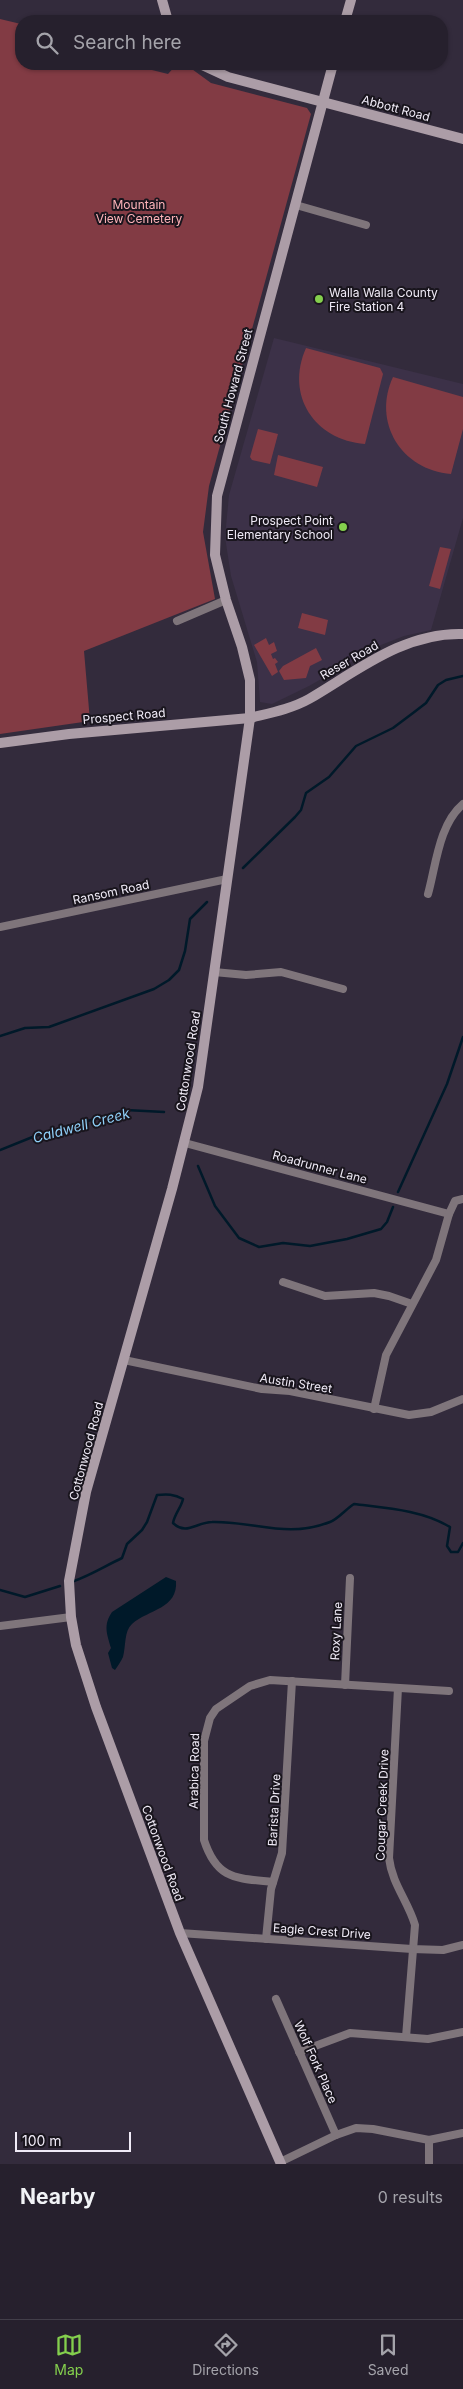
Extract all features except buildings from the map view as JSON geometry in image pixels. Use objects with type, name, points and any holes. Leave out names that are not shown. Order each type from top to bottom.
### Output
[{"type":"street","points":[[162,0],[166,15]]},
{"type":"street","points":[[347,15],[351,0]]},
{"type":"street","name":"Abbott Road","points":[[213,70],[228,77],[463,139]]},
{"type":"street","name":"South Howard Street","points":[[250,718],[250,680],[242,646],[226,600],[215,554],[217,496],[331,70]]},
{"type":"street","points":[[296,205],[366,225]]},
{"type":"street","points":[[177,620],[226,600]]},
{"type":"street","name":"Reser Road","points":[[250,718],[279,711],[307,700],[399,646],[420,640],[463,634]]},
{"type":"street","name":"Prospect Road","points":[[0,743],[70,734],[250,718]]},
{"type":"street","name":"Cottonwood Road","points":[[250,718],[198,1087],[185,1143],[86,1492],[69,1581],[71,1617],[76,1645],[96,1707],[180,1933],[280,2163]]},
{"type":"street","points":[[428,894],[447,824],[456,810],[463,804]]},
{"type":"street","name":"Ransom Road","points":[[0,927],[226,879]]},
{"type":"street","points":[[214,972],[246,975],[281,972],[343,989]]},
{"type":"street","name":"Roadrunner Lane","points":[[185,1143],[448,1214]]},
{"type":"street","points":[[374,1409],[386,1355],[436,1260],[448,1214],[455,1201],[463,1199]]},
{"type":"street","points":[[283,1282],[324,1296],[374,1294],[389,1296],[412,1304]]},
{"type":"street","name":"Austin Street","points":[[124,1360],[262,1389],[290,1391],[409,1415],[432,1412],[463,1399]]},
{"type":"street","name":"Roxy Lane","points":[[345,1685],[350,1578]]},
{"type":"street","points":[[0,1626],[71,1617]]},
{"type":"street","name":"Arabica Road","points":[[273,1882],[228,1876],[220,1870],[208,1852],[204,1840],[204,1741],[210,1718],[216,1709],[250,1686],[270,1680],[449,1691]]},
{"type":"street","name":"Barista Drive","points":[[266,1939],[273,1882],[282,1853],[292,1681]]},
{"type":"street","name":"Cougar Creek Drive","points":[[398,1688],[389,1858],[391,1874],[410,1908],[415,1925],[406,2037]]},
{"type":"street","name":"Eagle Crest Drive","points":[[180,1933],[412,1949],[443,1950],[463,1945]]},
{"type":"street","name":"Wolf Fork Place","points":[[276,1999],[336,2135]]},
{"type":"street","points":[[299,2052],[350,2033],[428,2039],[463,2032]]},
{"type":"street","points":[[280,2163],[336,2135],[356,2128],[373,2129],[428,2140],[463,2133]]},
{"type":"street","points":[[428,2140],[429,2164]]},
{"type":"shaded area","name":"Prospect Point Elementary School","points":[[274,338],[463,384],[463,518],[431,630],[404,636],[381,645],[309,686],[272,704],[260,702],[257,662],[231,576],[225,537],[229,495]]},
{"type":"green space","name":"Mountain View Cemetery","points":[[0,19],[15,23],[15,70],[152,70],[168,74],[172,70],[193,70],[211,83],[307,108],[311,114],[209,486],[203,532],[215,599],[84,651],[90,721],[0,734]]},
{"type":"green space","points":[[306,348],[380,368],[383,374],[365,444],[347,441],[331,434],[318,424],[308,412],[302,398],[299,382],[300,365]]},
{"type":"green space","points":[[393,377],[463,397],[463,429],[451,474],[433,471],[418,463],[405,453],[395,441],[386,411],[387,394]]},
{"type":"green space","points":[[258,429],[278,434],[270,464],[252,460],[250,457]]},
{"type":"green space","points":[[278,455],[323,467],[317,487],[274,475]]},
{"type":"green space","points":[[440,547],[451,549],[440,589],[429,586]]},
{"type":"green space","points":[[302,613],[328,620],[325,635],[298,628]]},
{"type":"green space","points":[[266,638],[269,645],[274,642],[277,651],[271,654],[273,659],[275,658],[278,662],[275,664],[278,672],[272,676],[254,645]]},
{"type":"green space","points":[[316,648],[322,660],[310,666],[306,678],[284,680],[279,671],[283,666]]},
{"type":"water","points":[[166,1577],[176,1581],[172,1597],[167,1603],[129,1627],[123,1657],[115,1670],[112,1668],[108,1653],[111,1648],[107,1630],[109,1617],[112,1612]]},
{"type":"waterway","points":[[243,868],[301,810],[306,793],[329,777],[356,746],[393,728],[426,703],[438,685],[446,680],[463,676]]},
{"type":"waterway","points":[[0,1036],[25,1028],[49,1027],[154,989],[169,980],[179,970],[185,951],[190,919],[207,902]]},
{"type":"waterway","name":"Caldwell Creek","points":[[398,1192],[447,1084],[463,1037]]},
{"type":"waterway","name":"Caldwell Creek","points":[[0,1150],[35,1136],[126,1110],[164,1112]]},
{"type":"waterway","name":"Caldwell Creek","points":[[198,1166],[215,1206],[239,1238],[259,1247],[283,1243],[310,1246],[347,1239],[381,1229],[387,1222],[393,1207]]},
{"type":"waterway","points":[[74,1581],[122,1558],[127,1544],[142,1530],[147,1522],[157,1495],[177,1496],[183,1499],[173,1523],[182,1528],[212,1522],[228,1522],[285,1529],[314,1527],[336,1519],[354,1504],[416,1513],[428,1517],[450,1527],[447,1546],[451,1552],[458,1552],[463,1543]]},
{"type":"waterway","points":[[0,1590],[25,1597],[60,1586]]},
{"type":"place","name":"Walla Walla County Fire Station 4","points":[[319,299]]},
{"type":"place","name":"Prospect Point Elementary School","points":[[343,527]]}]
